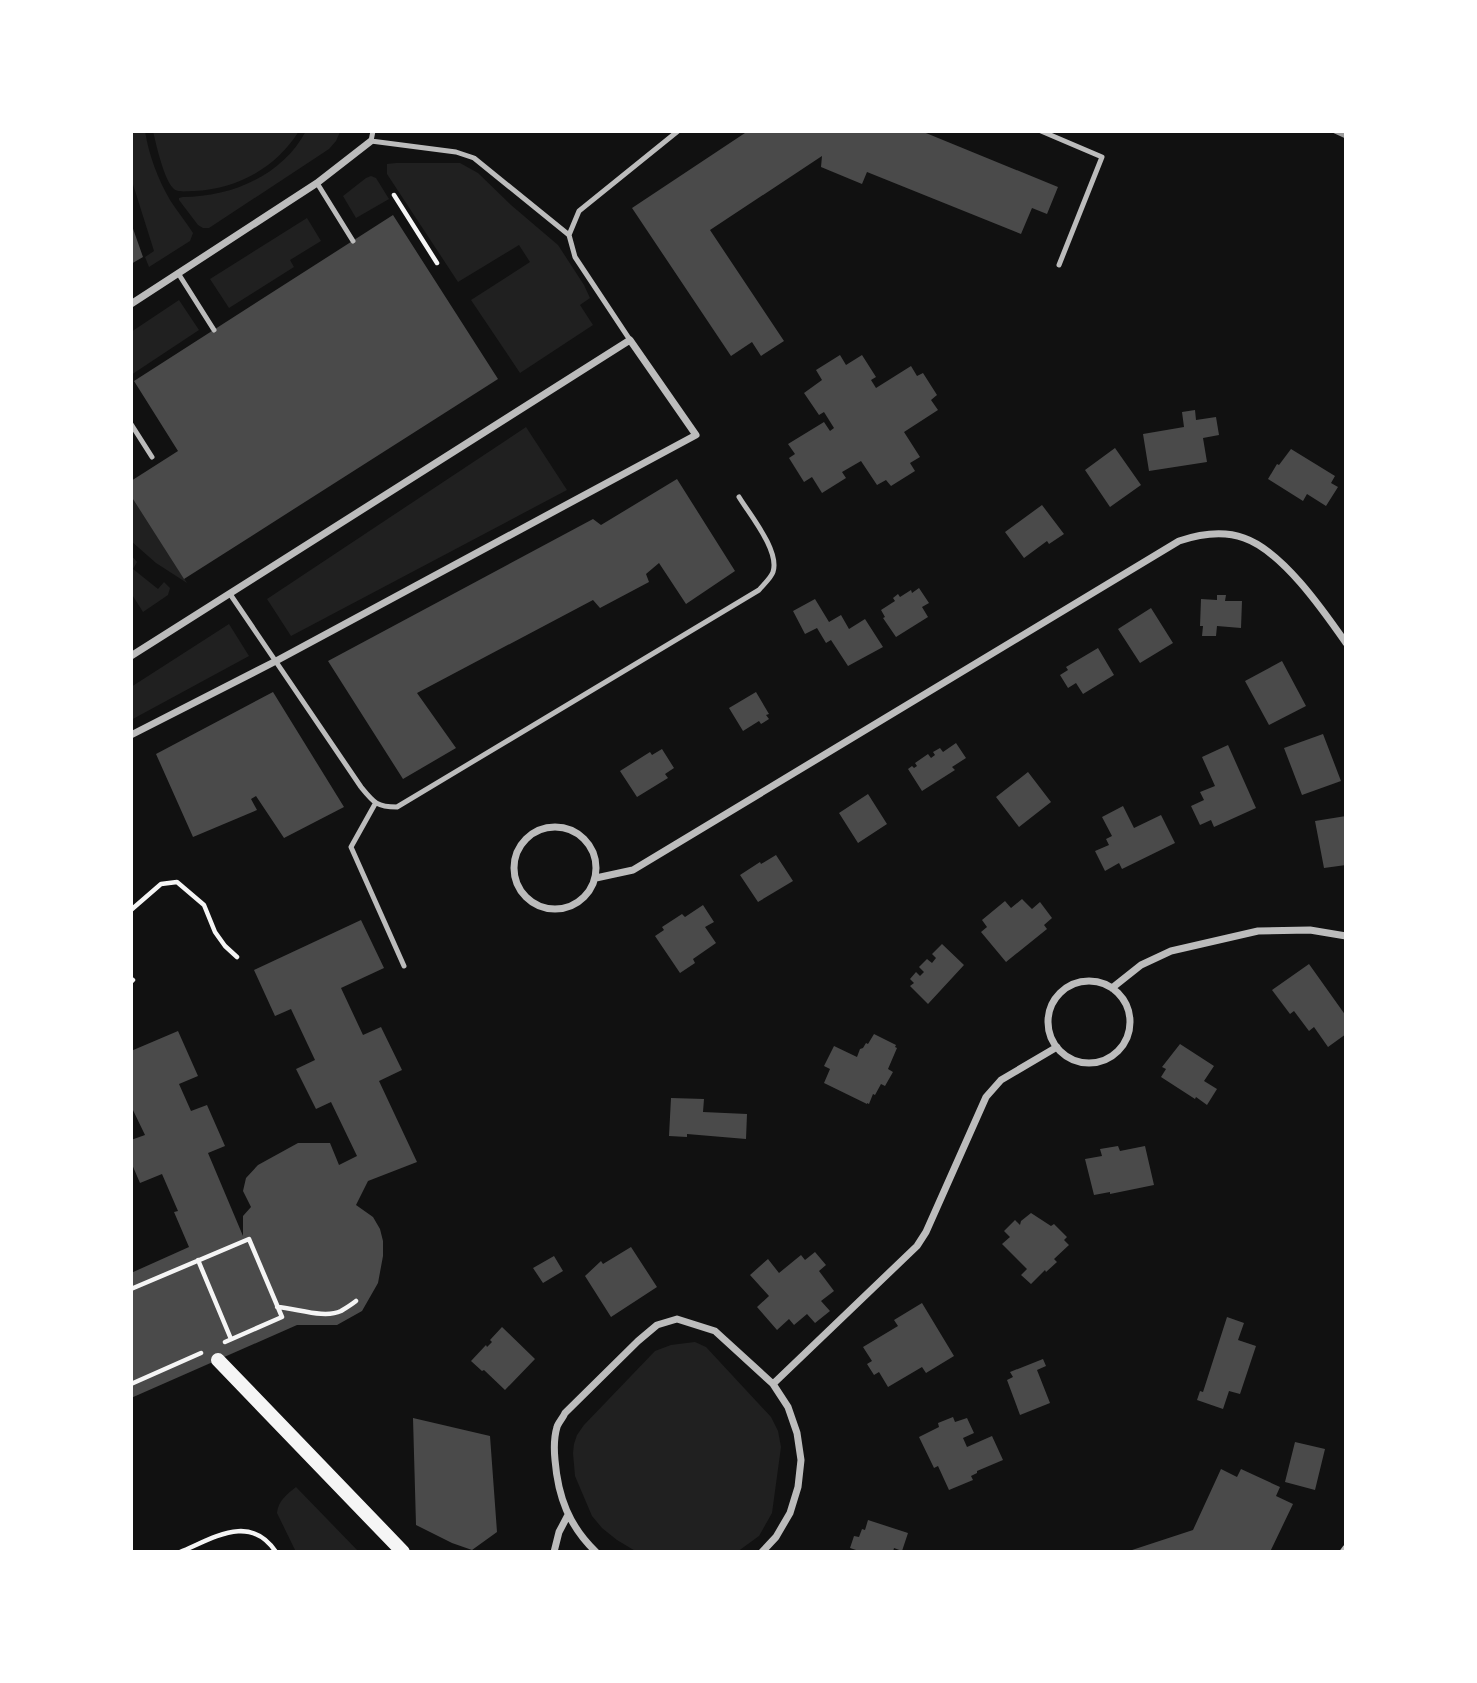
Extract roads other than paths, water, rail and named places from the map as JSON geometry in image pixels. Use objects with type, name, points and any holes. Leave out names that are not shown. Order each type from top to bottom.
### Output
[{"type":"main road","points":[[212,1355],[403,1552]]},
{"type":"street","points":[[131,304],[317,183],[372,141]]},
{"type":"street","points":[[131,656],[630,340],[696,435],[276,661],[131,735]]},
{"type":"street","points":[[596,878],[633,870],[1179,541],[1197,535],[1220,533],[1243,538],[1265,548],[1298,580],[1346,643]]},
{"type":"street","points":[[548,827],[562,827],[575,831],[593,851],[597,864],[596,878],[582,901],[570,908],[542,908],[520,891],[515,878],[517,851],[536,831],[548,827]]},
{"type":"street","points":[[1112,988],[1141,965],[1171,951],[1258,931],[1310,930],[1346,936]]},
{"type":"street","points":[[1097,981],[1112,988],[1124,999],[1130,1013],[1130,1029],[1124,1044],[1114,1055],[1099,1062],[1083,1063],[1068,1057],[1057,1047],[1049,1032],[1048,1015],[1054,1000],[1065,988],[1081,982],[1097,981]]},
{"type":"street","points":[[773,1384],[917,1246],[926,1232],[986,1097],[1001,1080],[1057,1047]]},
{"type":"street","points":[[596,1552],[583,1539],[568,1515],[558,1487],[554,1450],[557,1426],[565,1413],[638,1341],[657,1325],[677,1320],[715,1331],[773,1384],[788,1407],[797,1433],[801,1460],[799,1487],[790,1513],[776,1537],[762,1552]]},
{"type":"street","points":[[554,1552],[559,1532],[568,1515]]},
{"type":"lane","points":[[373,131],[372,141],[456,152],[474,158],[569,234],[575,257],[630,340]]},
{"type":"lane","points":[[569,234],[579,211],[678,131]]},
{"type":"lane","points":[[1041,131],[1102,157],[1059,265]]},
{"type":"lane","points":[[317,183],[353,241]]},
{"type":"lane","points":[[178,273],[214,330]]},
{"type":"lane","points":[[131,424],[152,457]]},
{"type":"lane","points":[[230,594],[375,804],[397,807],[759,590],[773,574],[770,545],[739,497]]},
{"type":"lane","points":[[375,804],[351,847],[404,967]]},
{"type":"railway","points":[[1335,131],[1346,136]]}]
